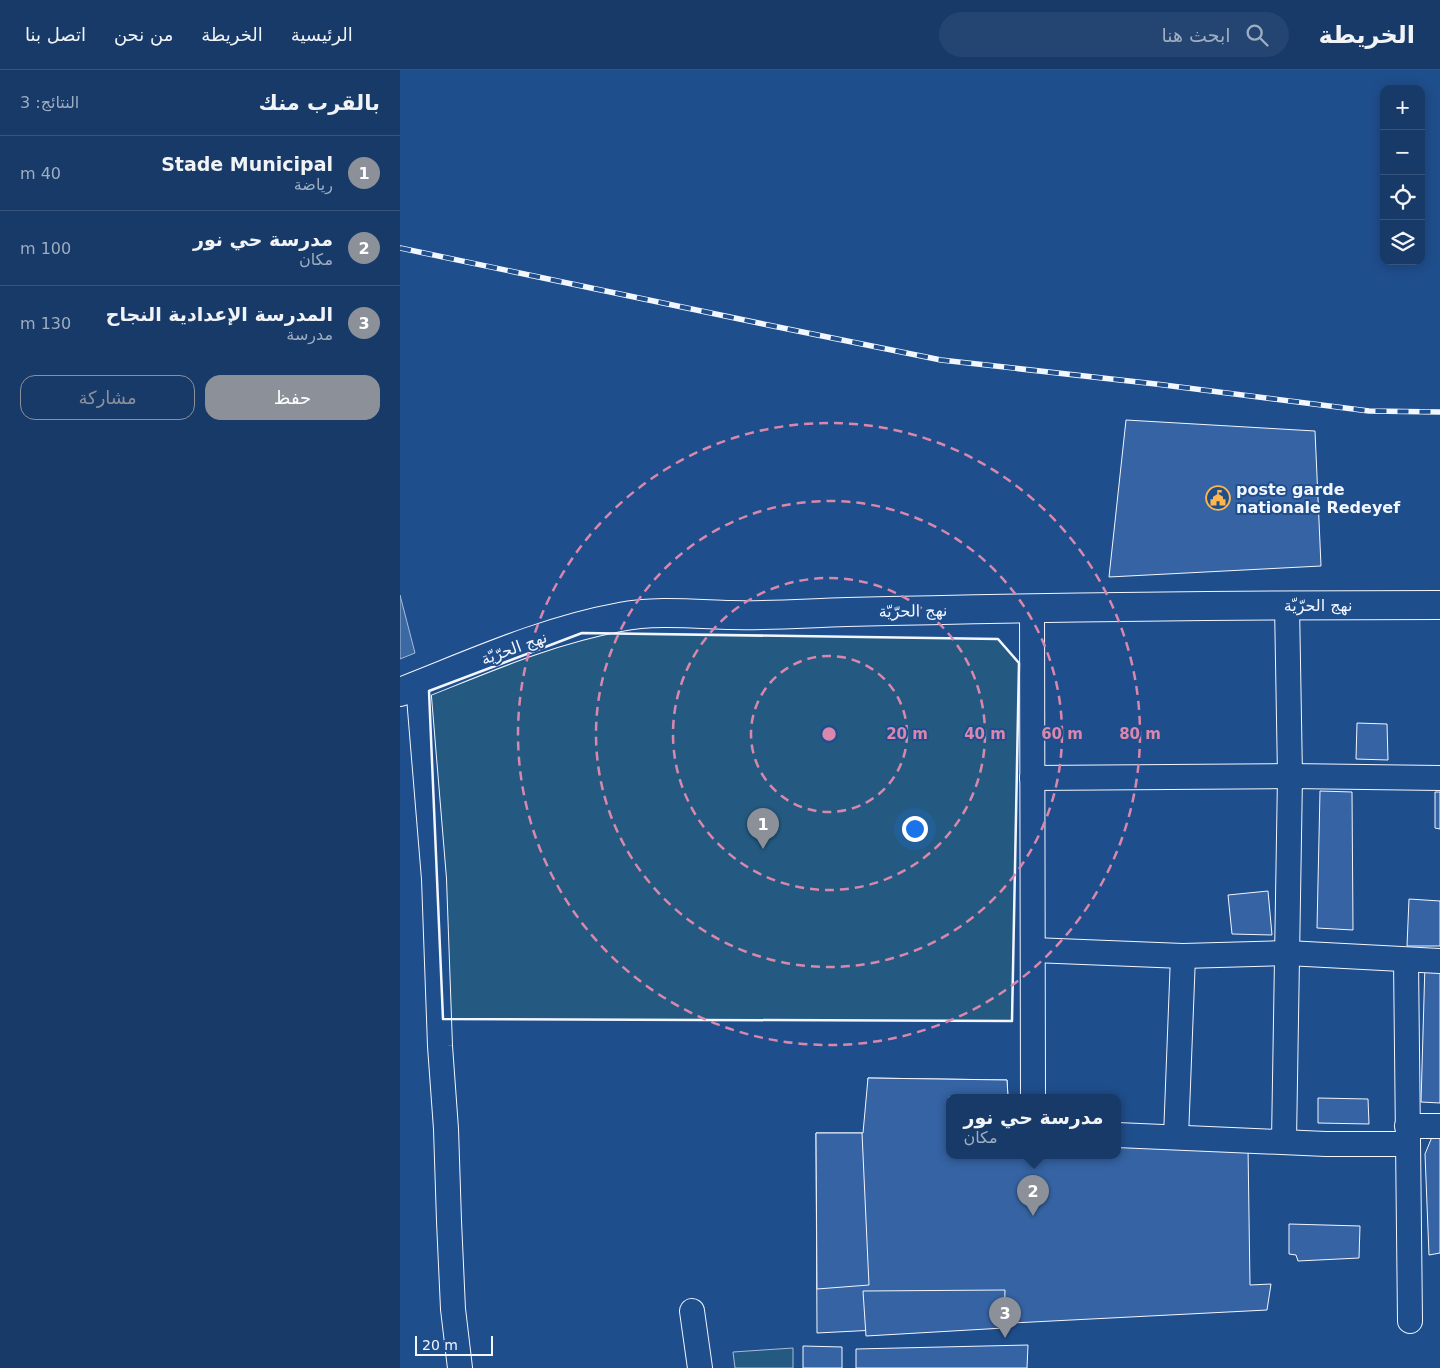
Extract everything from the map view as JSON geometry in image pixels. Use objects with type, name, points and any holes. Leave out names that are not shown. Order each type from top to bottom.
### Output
[{"type":"street","points":[[1284,1141],[1290,776],[1287,605]]},
{"type":"street","name":"نهج الحرّيّة","points":[[409,689],[512,648],[583,624],[624,616],[663,613],[735,615],[1032,608],[1440,605]]},
{"type":"street","points":[[1032,608],[1033,1094]]},
{"type":"street","points":[[409,689],[434,879],[449,1230],[460,1368]]},
{"type":"street","points":[[1032,778],[1290,776],[1440,778]]},
{"type":"street","points":[[1033,950],[1183,956],[1287,954],[1440,961]]},
{"type":"street","points":[[1176,1137],[1183,956]]},
{"type":"street","points":[[1406,960],[1410,1321]]},
{"type":"street","points":[[1121,1135],[1326,1144],[1408,1135],[1440,1126]]},
{"type":"street","points":[[692,1311],[700,1368]]},
{"type":"shaded area","points":[[400,595],[415,653],[400,659]]},
{"type":"shaded area","points":[[582,633],[998,639],[1019,663],[1012,1021],[443,1019],[429,691]]},
{"type":"shaded area","points":[[793,1348],[793,1368],[735,1368],[733,1352]]},
{"type":"building","name":"poste garde nationale Redeyef","points":[[1126,420],[1315,431],[1321,566],[1109,577]]},
{"type":"building","points":[[1357,723],[1387,724],[1388,760],[1356,759]]},
{"type":"building","points":[[1320,791],[1352,792],[1353,930],[1317,928]]},
{"type":"building","points":[[1435,792],[1440,792],[1440,829],[1435,828]]},
{"type":"building","points":[[1268,891],[1272,935],[1232,934],[1228,895]]},
{"type":"building","points":[[1409,899],[1440,901],[1440,946],[1407,946]]},
{"type":"building","points":[[1425,964],[1440,964],[1440,1103],[1421,1102]]},
{"type":"building","points":[[868,1078],[1007,1080],[1008,1094],[946,1094],[946,1117],[870,1118]]},
{"type":"building","points":[[868,1078],[1007,1080],[1008,1094],[946,1094],[946,1159],[1121,1159],[1121,1145],[1248,1147],[1250,1285],[1271,1284],[1267,1310],[817,1333],[816,1133],[863,1133]]},
{"type":"building","points":[[1318,1098],[1368,1099],[1369,1124],[1318,1123]]},
{"type":"building","points":[[816,1133],[862,1133],[869,1285],[817,1289]]},
{"type":"building","points":[[1432,1137],[1440,1138],[1440,1253],[1429,1255],[1425,1154]]},
{"type":"building","points":[[1289,1224],[1360,1226],[1359,1258],[1298,1261],[1296,1255],[1289,1254]]},
{"type":"building","points":[[1005,1290],[1004,1328],[866,1336],[863,1291]]},
{"type":"building","points":[[1028,1345],[1027,1368],[856,1368],[856,1349]]},
{"type":"building","points":[[803,1346],[842,1347],[842,1368],[803,1368]]},
{"type":"railway","points":[[400,248],[941,360],[1156,384],[1369,411],[1440,412]]},
{"type":"wall","points":[[582,633],[998,639],[1019,663],[1012,1021],[443,1019],[429,691],[582,633]]},
{"type":"place","name":"poste garde nationale Redeyef","points":[[1218,498]]},
{"type":"place","name":"Stade Municipal","points":[[763,849]]},
{"type":"place","name":"مدرسة حي نور","points":[[1033,1216]]},
{"type":"place","name":"المدرسة الإعدادية النجاح","points":[[1005,1338]]}]
